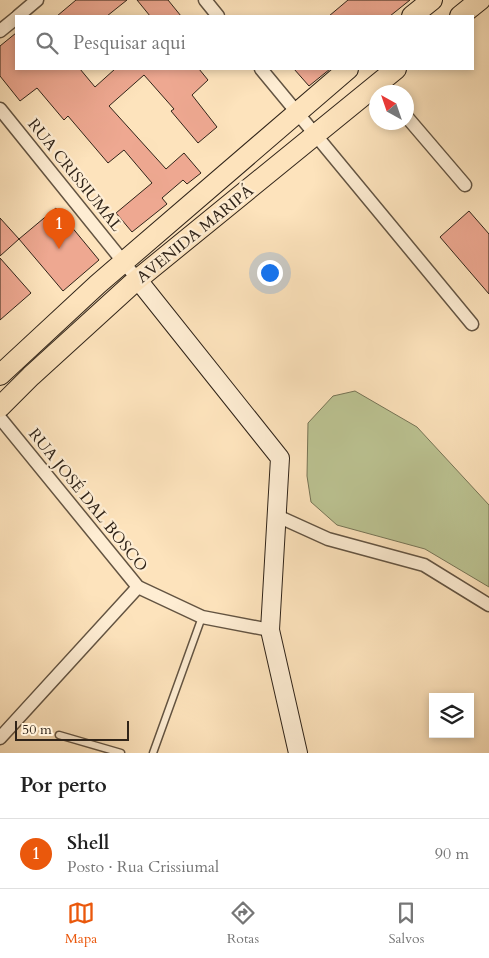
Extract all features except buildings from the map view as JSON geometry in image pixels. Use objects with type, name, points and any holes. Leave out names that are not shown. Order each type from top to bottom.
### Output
[{"type":"main road","points":[[413,15],[432,0]]},
{"type":"main road","points":[[461,15],[480,0]]},
{"type":"main road","name":"AVENIDA MARIPÁ","points":[[0,375],[124,262],[347,70]]},
{"type":"main road","name":"AVENIDA MARIPÁ","points":[[384,85],[395,70]]},
{"type":"main road","name":"AVENIDA MARIPÁ","points":[[0,407],[31,376],[138,280],[315,136],[369,97]]},
{"type":"main road","points":[[296,112],[306,112],[315,136],[300,131],[294,122],[296,112]]},
{"type":"main road","points":[[137,259],[143,267],[138,280],[125,282],[120,278],[124,262],[137,259]]},
{"type":"street","points":[[19,15],[37,0]]},
{"type":"street","points":[[205,0],[217,15]]},
{"type":"street","points":[[0,31],[15,19]]},
{"type":"street","points":[[262,70],[296,112]]},
{"type":"street","name":"RUA CRISSIUMAL","points":[[0,109],[124,262]]},
{"type":"street","points":[[414,125],[465,184]]},
{"type":"street","points":[[315,136],[472,324]]},
{"type":"street","points":[[138,280],[280,458],[275,515],[270,630],[298,753]]},
{"type":"street","name":"RUA JOSÉ DAL BOSCO","points":[[0,418],[138,587],[202,617],[270,630]]},
{"type":"street","points":[[275,515],[328,539],[424,565],[489,604]]},
{"type":"street","points":[[0,738],[138,587]]},
{"type":"lane","points":[[153,753],[202,617]]},
{"type":"lane","points":[[59,735],[121,753]]},
{"type":"green space","points":[[355,391],[417,427],[489,505],[489,587],[425,549],[337,525],[311,502],[307,476],[308,423],[333,396]]},
{"type":"place","name":"Shell","points":[[59,249]]}]
